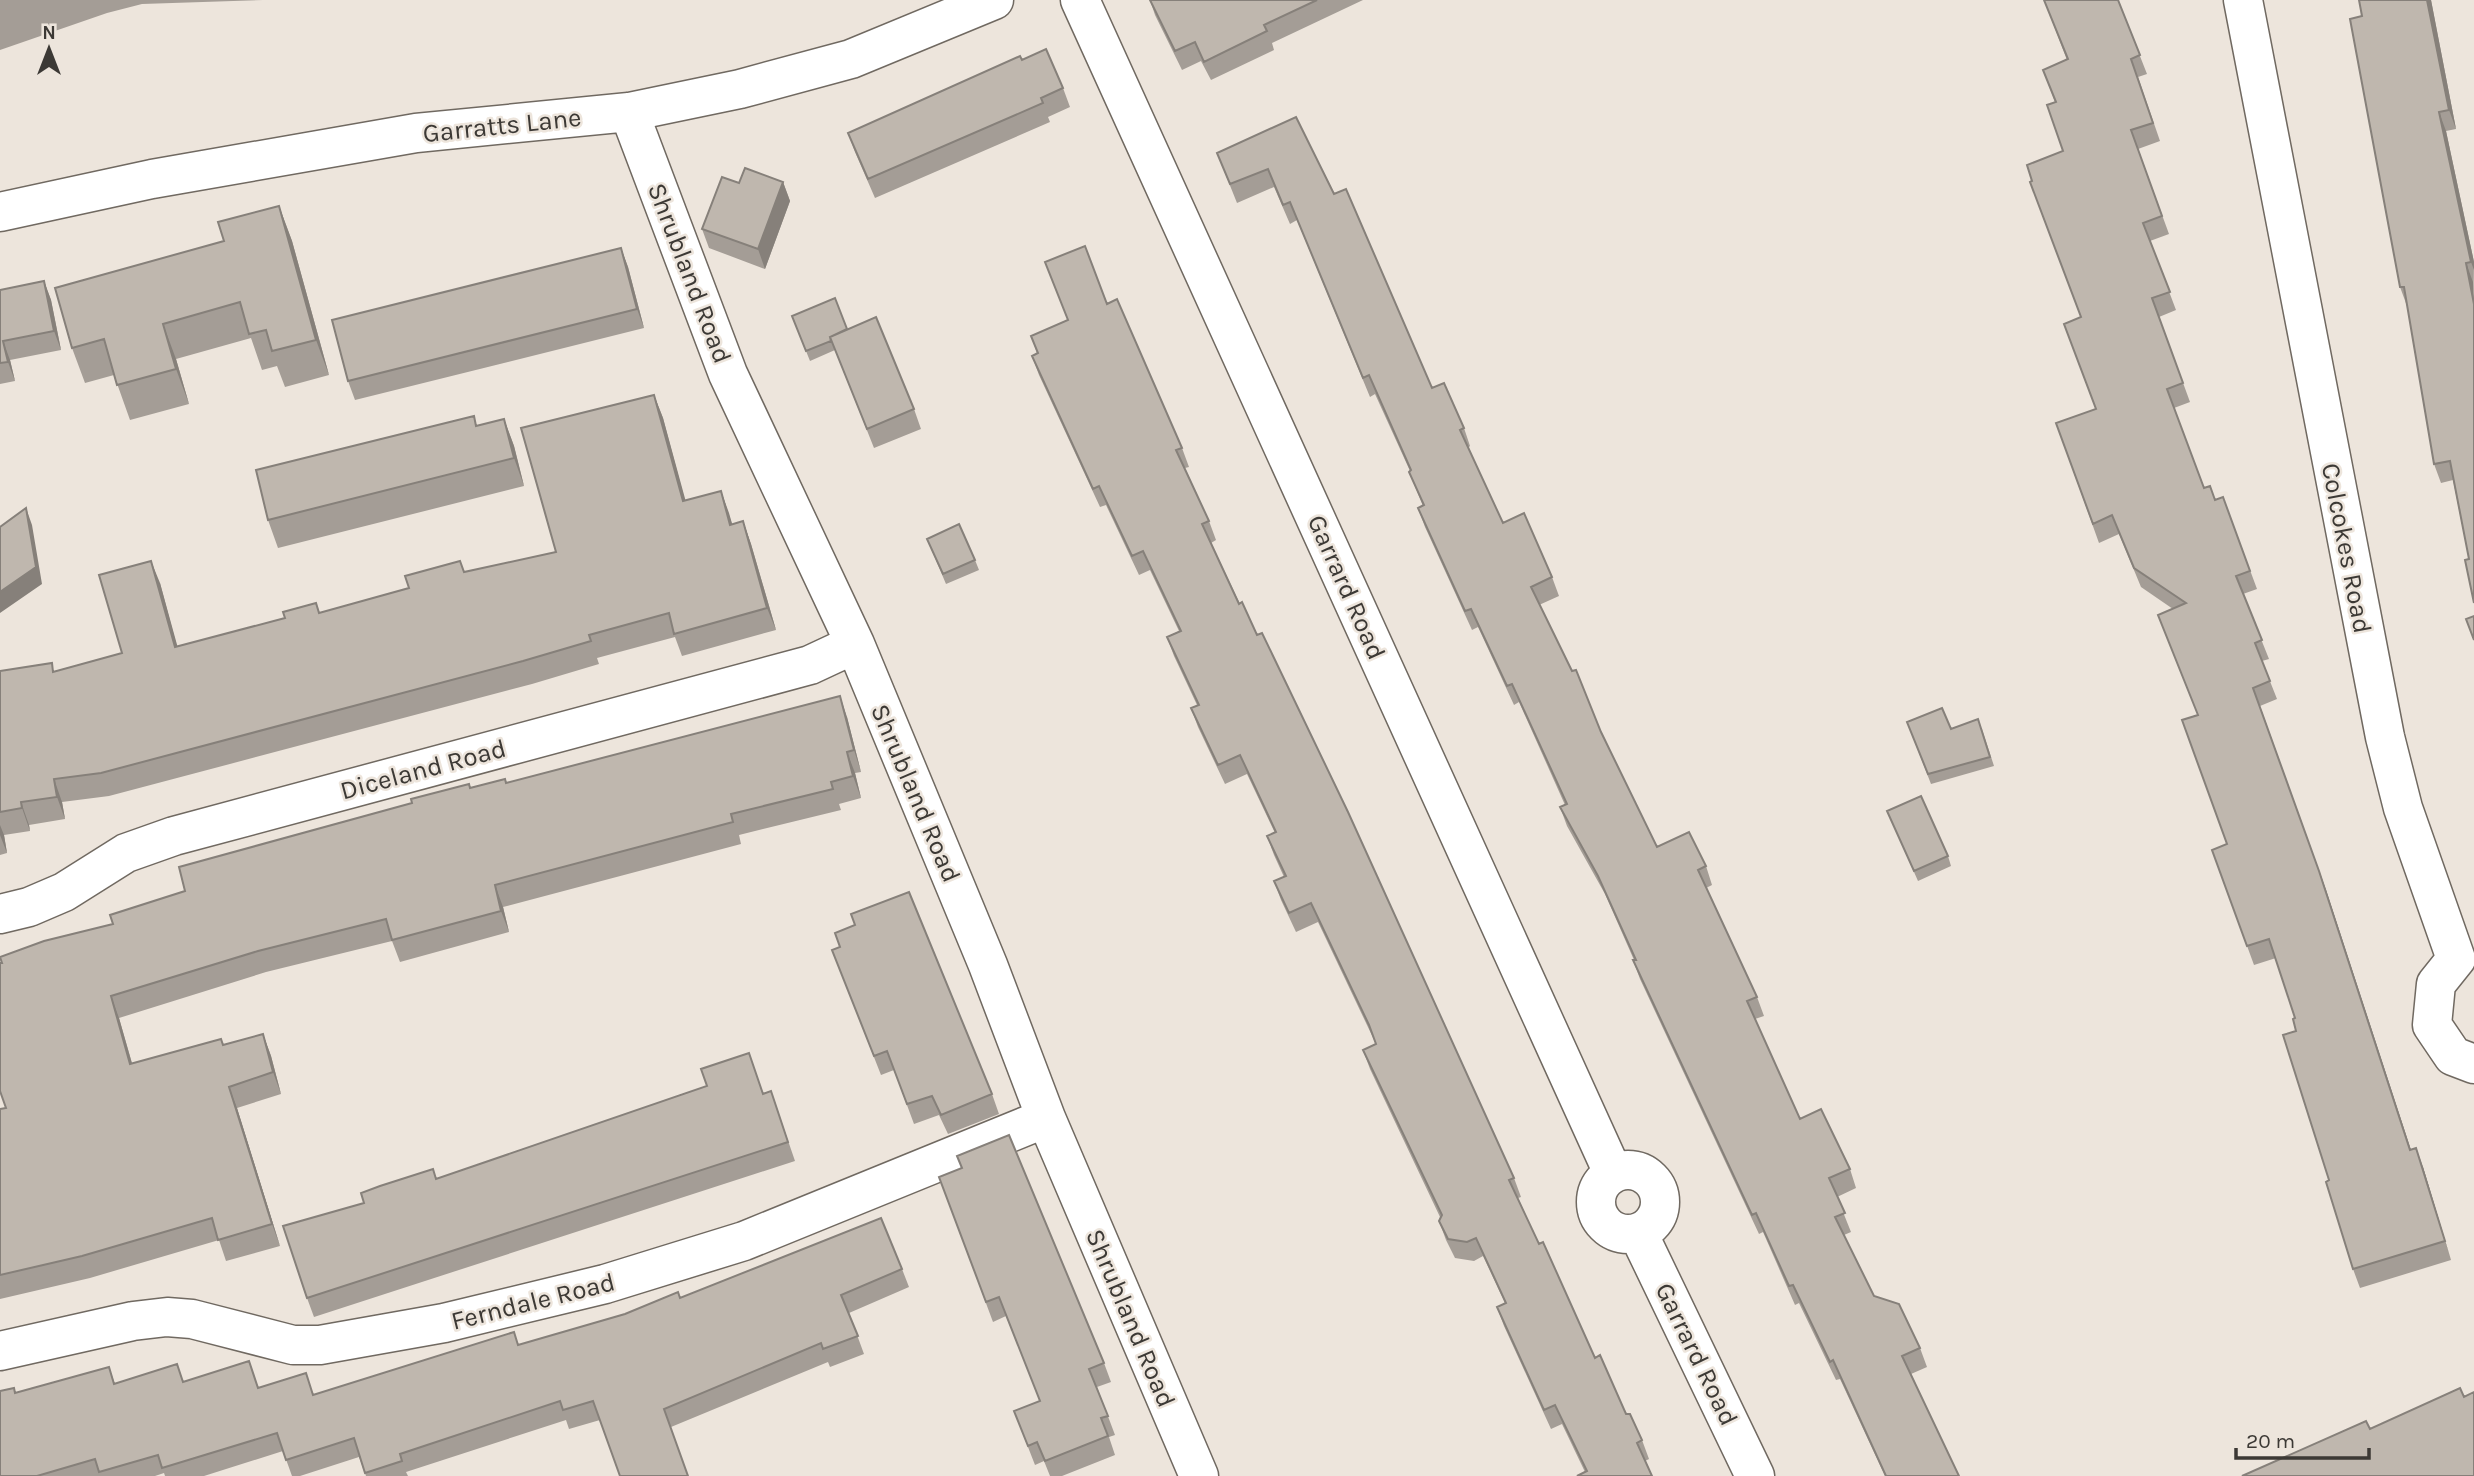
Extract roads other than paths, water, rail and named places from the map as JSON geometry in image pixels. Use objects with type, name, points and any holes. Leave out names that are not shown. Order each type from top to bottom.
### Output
[{"type":"street","name":"Garratts Lane","points":[[0,212],[152,179],[416,133],[629,112],[740,89],[851,59],[993,0]]},
{"type":"street","name":"Garrard Road","points":[[1080,0],[1613,1174],[1600,1187],[1596,1205],[1603,1223],[1620,1233],[1638,1233],[1755,1476]]},
{"type":"street","name":"Colcokes Road","points":[[2243,0],[2385,737],[2403,808],[2465,959],[2436,984],[2432,1025],[2453,1056],[2474,1064]]},
{"type":"street","name":"Shrubland Road","points":[[629,112],[728,373],[855,644],[988,965],[1046,1118],[1199,1476]]},
{"type":"street","name":"Diceland Road","points":[[0,914],[29,907],[64,892],[127,853],[174,836],[810,665],[855,644]]},
{"type":"street","name":"Ferndale Road","points":[[0,1351],[132,1321],[167,1317],[192,1319],[293,1345],[320,1345],[444,1323],[605,1284],[744,1241],[1046,1118]]}]
